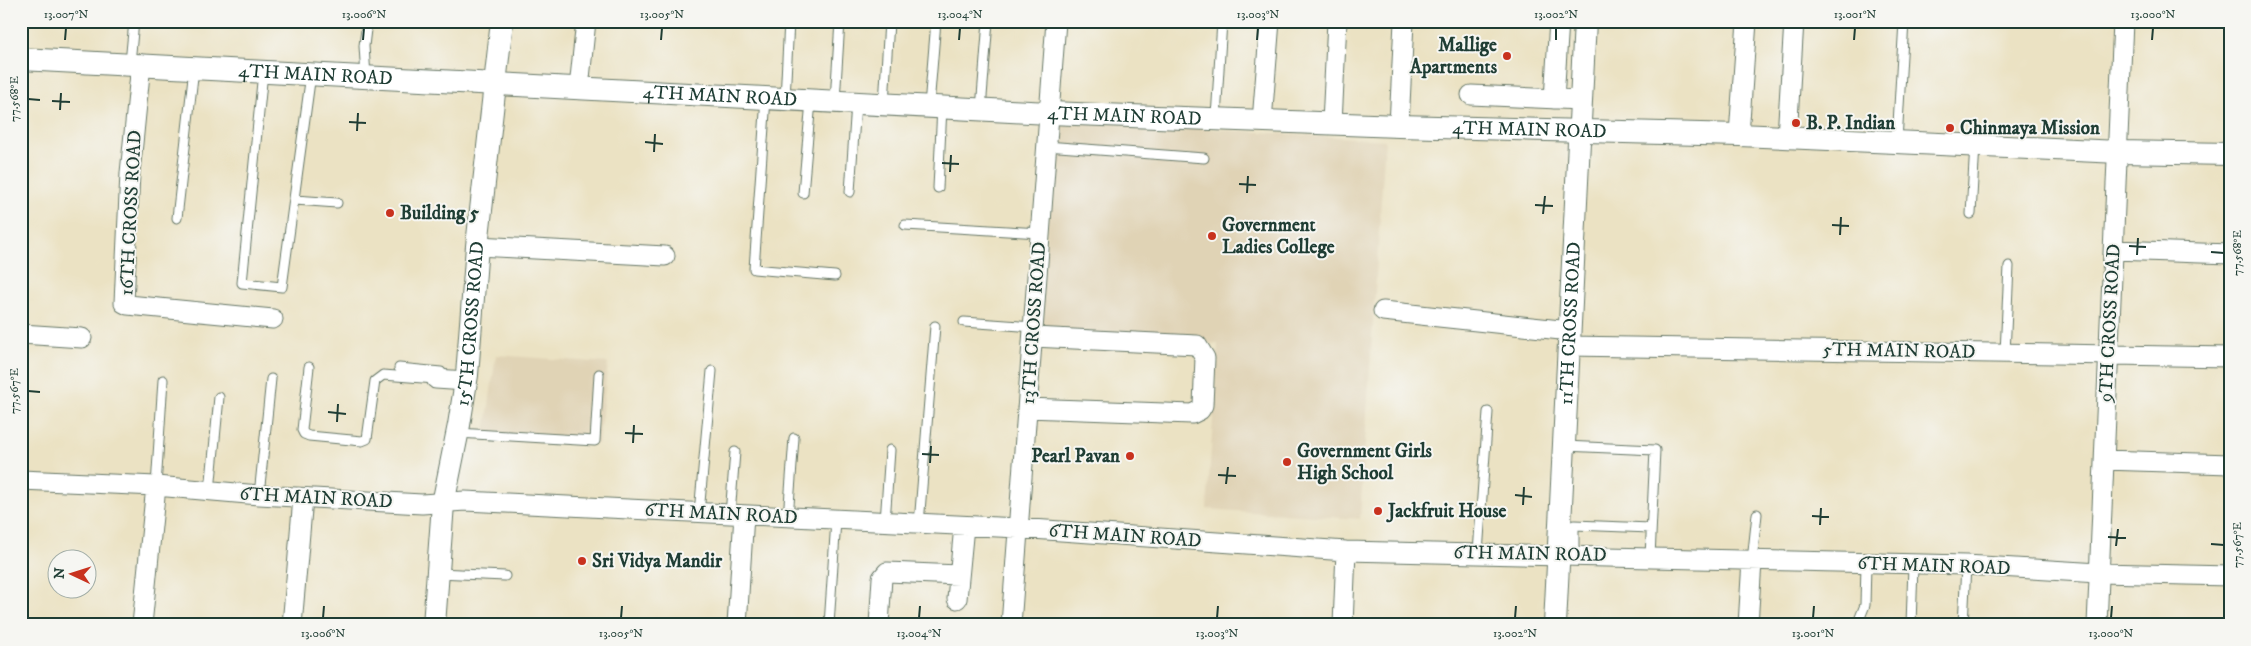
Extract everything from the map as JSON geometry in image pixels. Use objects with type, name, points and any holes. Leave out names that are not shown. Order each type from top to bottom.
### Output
[{"type":"street","name":"15TH CROSS ROAD","points":[[434,625],[443,504],[470,377],[477,246],[502,21]]},
{"type":"street","points":[[579,88],[586,21]]},
{"type":"street","name":"13TH CROSS ROAD","points":[[1011,625],[1056,21]]},
{"type":"street","points":[[1262,120],[1270,21]]},
{"type":"street","points":[[1332,123],[1337,21]]},
{"type":"street","points":[[1399,126],[1404,21]]},
{"type":"street","points":[[1554,99],[1559,21]]},
{"type":"street","name":"11TH CROSS ROAD","points":[[1555,625],[1566,555],[1564,446],[1585,21]]},
{"type":"street","points":[[1740,135],[1748,21]]},
{"type":"street","points":[[1787,137],[1794,21]]},
{"type":"street","name":"9TH CROSS ROAD","points":[[2097,625],[2108,354],[2119,152],[2123,21]]},
{"type":"street","name":"4TH MAIN ROAD","points":[[21,59],[1049,113],[1399,126],[1740,135],[2119,152],[2230,154]]},
{"type":"street","name":"16TH CROSS ROAD","points":[[135,64],[124,303],[128,306],[273,319]]},
{"type":"street","points":[[1471,94],[1581,100]]},
{"type":"street","points":[[477,246],[665,256]]},
{"type":"street","points":[[2114,250],[2230,254]]},
{"type":"street","name":"5TH MAIN ROAD","points":[[1383,311],[1569,339],[2230,357]]},
{"type":"street","points":[[1027,408],[1192,414],[1200,410],[1203,405],[1205,358],[1197,345],[1033,332]]},
{"type":"street","points":[[21,334],[82,338]]},
{"type":"street","points":[[436,379],[470,377]]},
{"type":"street","points":[[2104,460],[2230,464]]},
{"type":"street","name":"6TH MAIN ROAD","points":[[21,480],[156,486],[210,492],[303,498],[443,504],[464,502],[1018,528],[1346,550],[1966,566],[2099,573],[2230,576]]},
{"type":"street","points":[[142,625],[156,486]]},
{"type":"street","points":[[292,625],[303,498]]},
{"type":"street","points":[[737,515],[737,625]]},
{"type":"street","points":[[957,599],[964,526]]},
{"type":"street","points":[[1342,625],[1346,550]]},
{"type":"street","points":[[1748,625],[1752,561]]},
{"type":"street","points":[[879,625],[882,578],[887,572],[959,575]]},
{"type":"lane","points":[[134,21],[135,64]]},
{"type":"lane","points":[[366,77],[364,46],[367,21]]},
{"type":"lane","points":[[789,21],[776,98],[754,269],[835,276]]},
{"type":"lane","points":[[840,21],[850,192]]},
{"type":"lane","points":[[884,104],[889,21]]},
{"type":"lane","points":[[936,21],[938,188]]},
{"type":"lane","points":[[981,109],[988,21]]},
{"type":"lane","points":[[1216,119],[1222,21]]},
{"type":"lane","points":[[1897,142],[1904,21]]},
{"type":"lane","points":[[177,218],[194,68]]},
{"type":"lane","points":[[263,71],[242,283],[282,287],[311,74]]},
{"type":"lane","points":[[803,193],[811,100]]},
{"type":"lane","points":[[1971,214],[1975,145]]},
{"type":"lane","points":[[1046,146],[1204,158]]},
{"type":"lane","points":[[295,200],[337,204]]},
{"type":"lane","points":[[905,225],[1040,233]]},
{"type":"lane","points":[[2005,352],[2009,266]]},
{"type":"lane","points":[[964,322],[1033,332]]},
{"type":"lane","points":[[919,524],[935,326]]},
{"type":"lane","points":[[309,367],[302,430],[304,434],[362,441],[368,439],[370,433],[375,382],[378,377],[383,375],[436,379]]},
{"type":"lane","points":[[399,368],[470,377]]},
{"type":"lane","points":[[700,513],[712,371]]},
{"type":"lane","points":[[458,434],[595,441],[599,374]]},
{"type":"lane","points":[[259,495],[271,379]]},
{"type":"lane","points":[[156,486],[163,380]]},
{"type":"lane","points":[[210,492],[219,397]]},
{"type":"lane","points":[[1478,553],[1488,412]]},
{"type":"lane","points":[[788,518],[794,438]]},
{"type":"lane","points":[[1564,446],[1655,450],[1650,558]]},
{"type":"lane","points":[[885,522],[890,450]]},
{"type":"lane","points":[[735,452],[737,515]]},
{"type":"lane","points":[[1752,561],[1757,514]]},
{"type":"lane","points":[[829,625],[836,520]]},
{"type":"lane","points":[[1566,555],[1574,525],[1651,528]]},
{"type":"lane","points":[[1857,625],[1865,605],[1866,564]]},
{"type":"lane","points":[[1911,625],[1913,566]]},
{"type":"lane","points":[[1963,625],[1966,566]]},
{"type":"lane","points":[[438,573],[505,576]]},
{"type":"shaded area","name":"Government Ladies College","points":[[1054,119],[1385,140],[1360,519],[1207,509],[1218,344],[1040,333]]},
{"type":"shaded area","points":[[496,355],[608,363],[598,444],[484,440]]},
{"type":"place","name":"Mallige Apartments","points":[[1507,56]]},
{"type":"place","name":"B. P. Indian","points":[[1796,123]]},
{"type":"place","name":"Chinmaya Mission","points":[[1950,128]]},
{"type":"place","name":"Building 5","points":[[390,213]]},
{"type":"place","name":"Government Ladies College","points":[[1212,236]]},
{"type":"place","name":"Pearl Pavan","points":[[1130,456]]},
{"type":"place","name":"Government Girls High School","points":[[1287,462]]},
{"type":"place","name":"Jackfruit House","points":[[1378,511]]},
{"type":"place","name":"Sri Vidya Mandir","points":[[582,561]]}]
